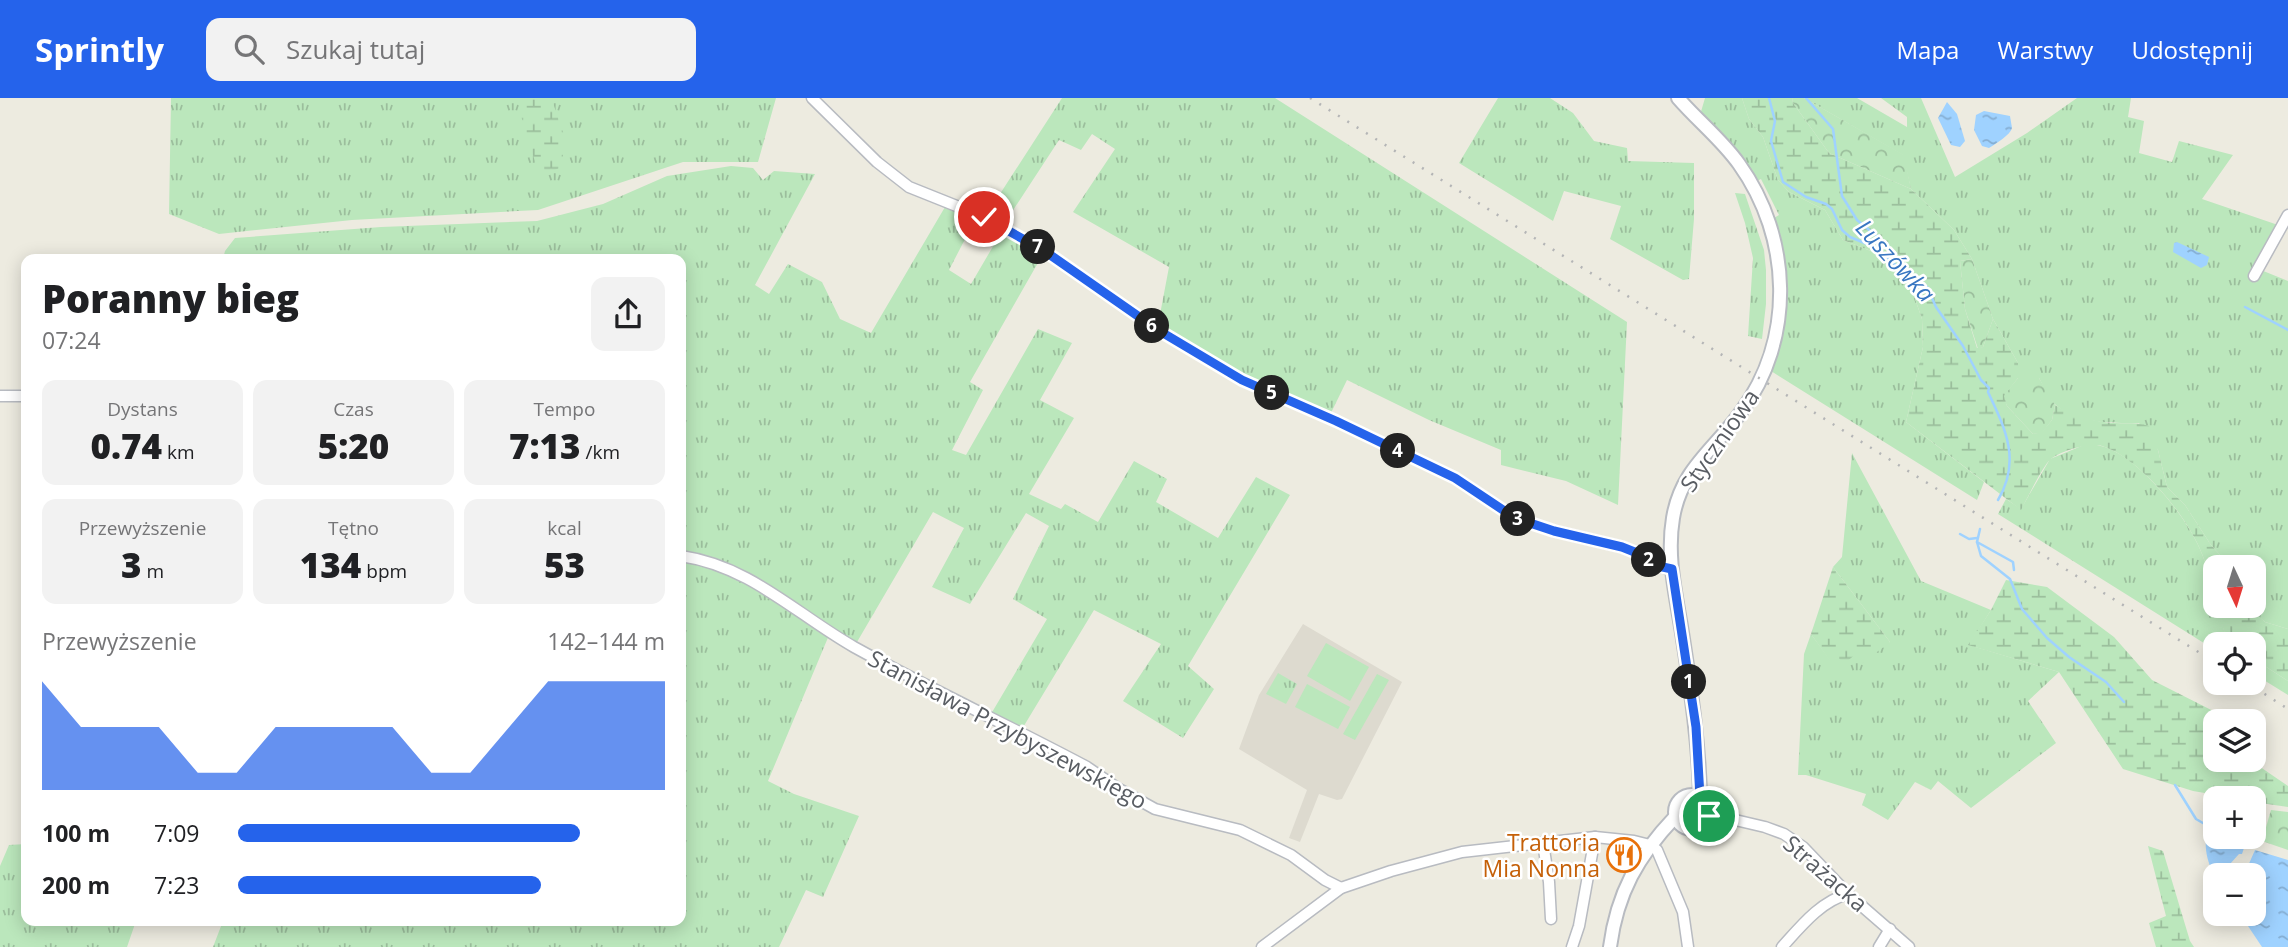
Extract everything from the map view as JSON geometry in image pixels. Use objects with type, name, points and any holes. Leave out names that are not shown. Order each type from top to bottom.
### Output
[{"type":"street","points":[[812,98],[877,162],[909,187],[984,217],[1046,252],[1158,330],[1242,380],[1455,478],[1515,518],[1554,531],[1622,547],[1642,555],[1658,566],[1672,569]]},
{"type":"street","name":"Styczniowa","points":[[1678,98],[1737,162],[1757,194],[1773,235],[1781,298],[1777,335],[1760,382],[1738,416],[1700,458],[1682,485],[1672,523],[1672,569],[1696,727],[1698,773],[1695,796]]},
{"type":"street","points":[[2254,276],[2288,215]]},
{"type":"street","points":[[0,396],[21,396]]},
{"type":"street","name":"Stanisława Przybyszewskiego","points":[[686,557],[729,569],[754,581],[853,646],[1087,767],[1119,789],[1156,809],[1240,830],[1291,855],[1325,880],[1341,888]]},
{"type":"street","points":[[1695,796],[1708,816],[1700,827],[1692,830],[1679,822],[1677,803],[1695,796]]},
{"type":"street","name":"Strażacka","points":[[1708,816],[1765,827],[1784,834],[1803,847],[1848,894],[1909,947]]},
{"type":"street","points":[[1610,947],[1612,929],[1628,879],[1654,841],[1679,822]]},
{"type":"street","points":[[1262,947],[1341,888],[1391,871],[1462,852],[1595,837],[1654,841]]},
{"type":"street","points":[[1572,947],[1579,926],[1595,837]]},
{"type":"street","points":[[1654,841],[1684,912],[1688,947]]},
{"type":"street","points":[[1543,843],[1551,919]]},
{"type":"street","points":[[1782,947],[1823,906],[1832,899],[1848,894]]},
{"type":"street","points":[[1879,947],[1890,929]]},
{"type":"shaded area","points":[[1303,624],[1402,682],[1342,799],[1319,794],[1300,842],[1289,838],[1307,790],[1239,749],[1259,695]]},
{"type":"green space","points":[[171,98],[776,98],[758,162],[683,162],[538,210],[352,220],[219,234],[169,214]]},
{"type":"green space","points":[[517,98],[552,100],[566,141],[560,168],[540,175],[526,136]]},
{"type":"green space","points":[[1062,98],[1275,98],[1627,322],[1618,505],[1566,481],[1501,465],[1501,450],[1429,420],[1347,380],[1330,415],[1247,378],[1158,325],[1169,267],[1073,212],[1115,149],[1092,134],[1081,150],[1059,140],[1004,224],[987,214]]},
{"type":"green space","points":[[1498,98],[1550,98],[1573,113],[1594,141],[1627,148],[1628,161],[1694,163],[1694,219],[1689,279],[1683,280],[1610,239],[1621,206],[1564,191],[1553,221],[1459,163]]},
{"type":"green space","points":[[1705,98],[1742,98],[1749,119],[1763,137],[1778,180],[1789,192],[1825,210],[1843,240],[1876,253],[1911,287],[1922,319],[1923,347],[1906,422],[1984,482],[1977,500],[1771,371],[1781,334],[1786,295],[1784,256],[1774,218],[1779,215],[1761,179],[1757,181],[1700,115]]},
{"type":"green space","points":[[1742,98],[1792,98],[1829,153],[1911,189],[1954,230],[1972,259],[1960,261],[1965,309],[1977,348],[1983,347],[1993,319],[2018,363],[2018,378],[2004,396],[2007,406],[2033,434],[2042,432],[2052,420],[2055,405],[2091,420],[2149,426],[2167,487],[2185,505],[2220,555],[2203,557],[2186,523],[2161,491],[2132,463],[2102,446],[2075,448],[2051,459],[2021,510],[1906,422],[1923,347],[1922,319],[1911,287],[1876,253],[1843,240],[1825,210],[1789,192],[1778,180],[1763,137],[1749,119]]},
{"type":"green space","points":[[1792,98],[1804,98],[1904,155],[1911,189],[1829,153]]},
{"type":"green space","points":[[1804,98],[1857,98],[1907,127],[1907,117],[1881,98],[1921,98],[1955,177],[2027,133],[2077,98],[2131,98],[2128,117],[2144,121],[2139,153],[2172,162],[2179,141],[2233,155],[2202,199],[2281,226],[2256,268],[2288,281],[2288,629],[2260,618],[2266,618],[2266,555],[2220,555],[2185,505],[2167,487],[2158,450],[2139,423],[2096,421],[2075,416],[2054,403],[2039,378],[2018,378],[2018,363],[1993,319],[1972,259],[1954,230],[1911,189],[1903,155]]},
{"type":"green space","points":[[731,166],[753,168],[763,180],[774,171],[815,174],[755,285],[769,294],[788,264],[822,282],[840,319],[871,333],[945,207],[976,218],[949,270],[971,284],[1002,231],[1043,254],[970,382],[983,390],[952,450],[966,455],[1038,329],[1072,343],[1040,400],[1074,418],[1029,494],[1061,509],[1065,504],[1098,522],[1134,461],[1167,479],[1156,502],[1218,538],[1256,477],[1290,495],[1188,666],[1214,689],[1183,738],[1123,701],[1161,644],[1094,610],[1022,729],[991,714],[1047,619],[1013,599],[1049,526],[1026,513],[970,604],[932,587],[964,528],[933,512],[857,642],[832,628],[768,781],[794,794],[859,816],[823,897],[806,890],[779,947],[213,947],[221,926],[686,926],[686,254],[224,254],[235,238],[381,227],[537,221],[603,204],[667,176]]},
{"type":"green space","points":[[1735,193],[1745,194],[1764,250],[1766,304],[1762,339],[1748,336],[1753,258]]},
{"type":"green space","points":[[1972,259],[1993,319],[1983,347],[1978,349],[1965,309],[1960,261]]},
{"type":"green space","points":[[2018,378],[2039,378],[2055,405],[2052,420],[2042,433],[2033,434],[2007,406],[2003,396]]},
{"type":"green space","points":[[2084,445],[2101,446],[2131,462],[2146,475],[2174,507],[2195,540],[2203,557],[2203,618],[2221,618],[2225,632],[2203,632],[2203,642],[1998,514],[2006,499],[2021,509],[2050,459]]},
{"type":"green space","points":[[1852,453],[1921,581],[1991,610],[1969,645],[2059,672],[2028,701],[2056,743],[1971,808],[1938,781],[1931,790],[1915,782],[1888,820],[1862,805],[1866,794],[1806,775],[1798,775],[1804,654],[1811,634],[1830,660],[1890,642],[1833,567],[1842,557]]},
{"type":"green space","points":[[1833,567],[1890,642],[1860,665],[1857,653],[1845,663],[1838,658],[1830,661],[1811,634]]},
{"type":"green space","points":[[2006,580],[2047,587],[2114,637],[2152,680],[2209,709],[2203,709],[2203,772],[2266,771],[2288,786],[2288,807],[2266,804],[2266,786],[2203,786],[2203,793],[2123,769],[2059,672],[1968,645],[1991,610]]},
{"type":"green space","points":[[2220,618],[2261,618],[2265,622],[2288,629],[2288,681],[2266,667],[2266,632],[2224,632]]},
{"type":"green space","points":[[1326,643],[1369,667],[1350,701],[1307,676]]},
{"type":"green space","points":[[2266,667],[2288,681],[2288,695],[2266,681]]},
{"type":"green space","points":[[1278,673],[1297,684],[1286,704],[1266,694]]},
{"type":"green space","points":[[1377,674],[1389,680],[1355,740],[1343,734]]},
{"type":"green space","points":[[1307,684],[1350,707],[1338,729],[1295,707]]},
{"type":"green space","points":[[2271,810],[2288,812],[2288,850],[2266,842],[2266,827]]},
{"type":"green space","points":[[21,844],[21,926],[134,926],[127,947],[0,947],[0,866],[9,845]]},
{"type":"green space","points":[[2148,846],[2163,851],[2194,947],[2156,947],[2149,923],[2166,916]]},
{"type":"water","points":[[1947,102],[1957,114],[1965,141],[1960,147],[1951,145],[1938,118]]},
{"type":"water","points":[[1984,111],[2010,116],[2012,128],[1989,148],[1982,146],[1974,130],[1976,115]]},
{"type":"water","points":[[2174,243],[2209,257],[2207,265],[2201,268],[2173,252]]},
{"type":"water","points":[[2244,849],[2242,854],[2231,863],[2210,863],[2206,851]]},
{"type":"water","points":[[2255,850],[2288,860],[2288,947],[2262,947],[2248,926],[2266,926],[2266,863],[2249,863]]},
{"type":"waterway","points":[[1769,98],[1775,121],[1771,141],[1783,182],[1806,197],[1826,204],[1832,209],[1842,230],[1850,237],[1879,249]]},
{"type":"waterway","name":"Luszówka","points":[[1806,98],[1833,129],[1842,196],[1857,220],[1879,238],[1879,249],[1893,263],[1927,287],[1936,307],[1963,346],[1981,380],[1989,388],[1988,392],[2005,433],[2010,459],[2005,486],[1998,500]]},
{"type":"waterway","points":[[2245,307],[2288,330]]},
{"type":"waterway","points":[[1980,529],[1977,542],[1981,556],[2010,579],[2022,609],[2047,638],[2106,682],[2124,702]]},
{"type":"waterway","points":[[1960,534],[1969,539],[1977,538]]},
{"type":"waterway","points":[[1977,542],[2013,562],[2014,570]]},
{"type":"waterway","points":[[2175,785],[2196,819],[2203,823]]},
{"type":"railway","points":[[1310,98],[2203,655]]},
{"type":"railway","points":[[2266,695],[2288,709]]},
{"type":"place","name":"Trattoria Mia Nonna","points":[[1624,855]]},
{"type":"route","points":[[984,217],[1046,252],[1158,330],[1242,380],[1455,478],[1515,518],[1554,531],[1622,547],[1642,555],[1658,566],[1672,569],[1696,727],[1700,797],[1707,805],[1709,816]]}]
